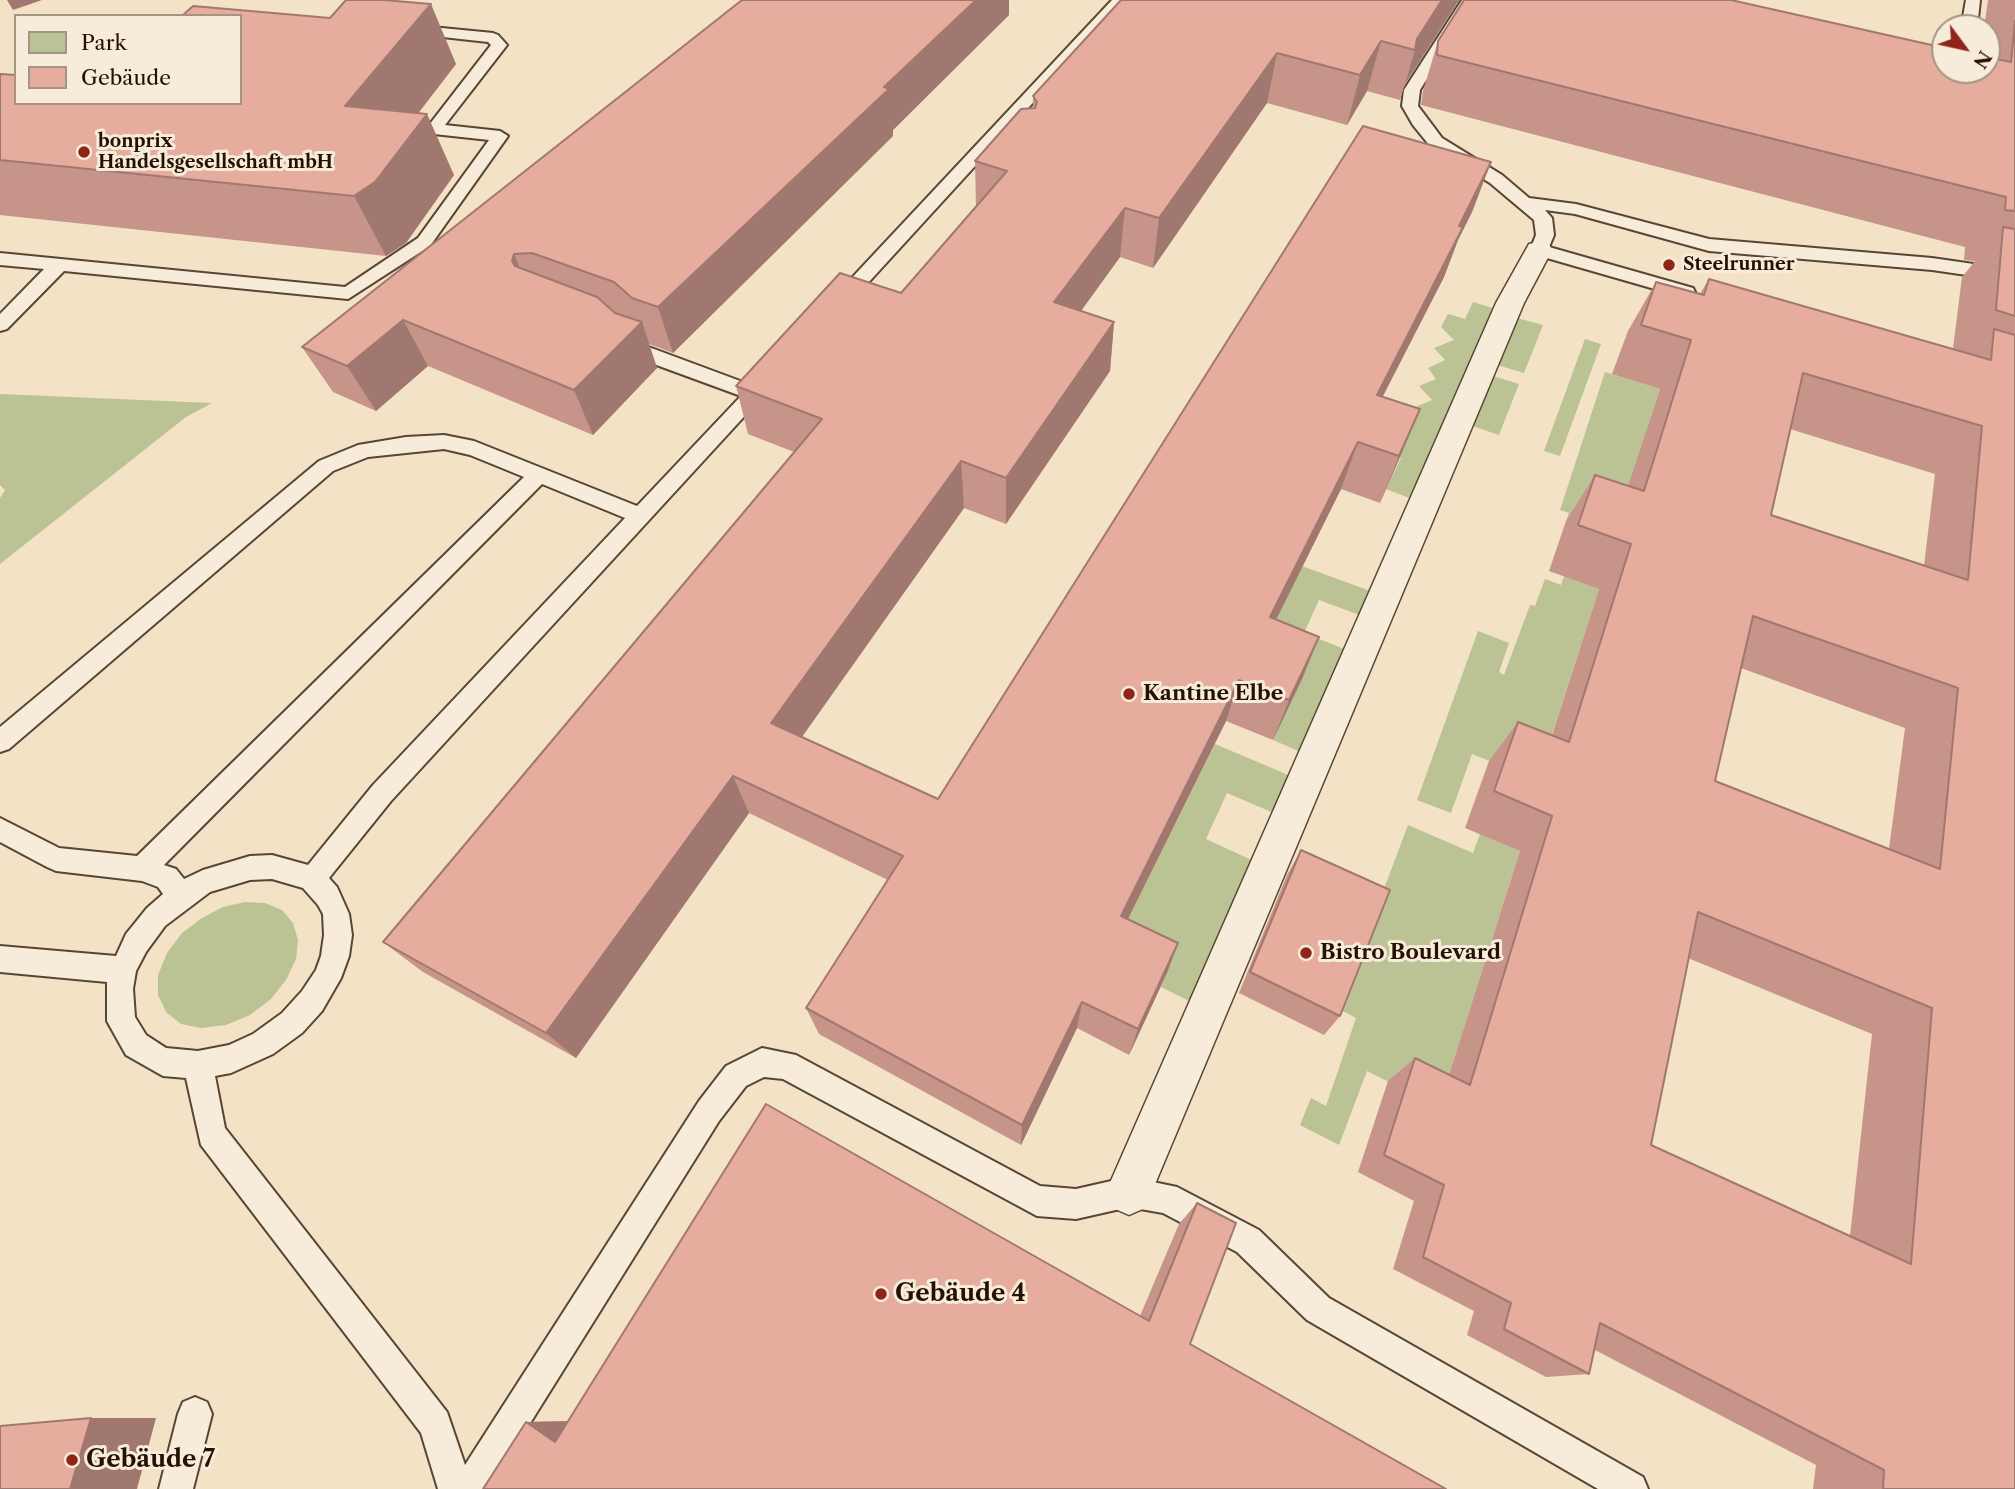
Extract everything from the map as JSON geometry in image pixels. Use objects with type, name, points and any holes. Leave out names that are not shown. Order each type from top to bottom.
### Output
[{"type":"street","points":[[1129,1192],[1505,316],[1539,250]]},
{"type":"lane","points":[[830,313],[995,144],[1120,0]]},
{"type":"lane","points":[[1469,0],[1412,90],[1410,106],[1436,142],[1496,179],[1543,218],[1545,235],[1539,250],[1699,296]]},
{"type":"lane","points":[[0,259],[348,293],[424,242],[500,136],[434,129],[499,45],[493,38],[387,28]]},
{"type":"lane","points":[[1528,203],[1576,209],[1709,246],[1932,264],[2015,275]]},
{"type":"lane","points":[[0,325],[59,265]]},
{"type":"lane","points":[[611,332],[622,336],[639,351],[754,394]]},
{"type":"lane","points":[[312,880],[382,793],[773,374]]},
{"type":"lane","points":[[0,742],[326,466],[365,450],[444,442],[474,448],[641,516]]},
{"type":"lane","points":[[142,869],[539,475]]},
{"type":"lane","points":[[0,829],[56,859],[142,869],[167,878],[181,896]]},
{"type":"lane","points":[[250,867],[291,870],[312,880],[328,895],[336,914],[337,946],[327,978],[313,1001],[292,1023],[263,1044],[231,1059],[198,1065],[163,1062],[136,1045],[121,1021],[119,989],[123,970],[136,943],[149,926],[181,896],[203,883],[250,867]]},
{"type":"lane","points":[[0,959],[123,970]]},
{"type":"lane","points":[[469,1489],[709,1111],[736,1076],[762,1062],[786,1065],[1037,1201],[1076,1204],[1129,1192],[1166,1198],[1248,1241],[1318,1309],[1631,1489]]},
{"type":"lane","points":[[198,1065],[211,1135],[435,1424],[455,1489]]},
{"type":"lane","points":[[176,1489],[195,1414]]},
{"type":"green space","points":[[1473,302],[1496,309],[1412,499],[1386,489],[1401,458],[1392,454],[1411,409],[1432,400],[1419,386],[1436,379],[1428,368],[1445,360],[1434,348],[1454,340],[1441,327],[1448,314],[1465,319]]},
{"type":"green space","points":[[1517,318],[1543,325],[1524,373],[1497,365]]},
{"type":"green space","points":[[1585,339],[1601,344],[1560,456],[1544,451]]},
{"type":"green space","points":[[1605,372],[1660,389],[1612,537],[1566,521],[1569,513],[1560,510]]},
{"type":"green space","points":[[1493,376],[1519,384],[1499,435],[1472,426]]},
{"type":"green space","points":[[0,394],[212,403],[186,417],[0,564],[0,498],[5,490],[0,485]]},
{"type":"green space","points":[[1302,566],[1373,592],[1362,616],[1319,600],[1304,633],[1347,650],[1303,753],[1273,740],[1256,660]]},
{"type":"green space","points":[[1564,576],[1599,589],[1537,780],[1472,754],[1451,813],[1417,800],[1478,631],[1509,643],[1499,672],[1504,675],[1530,605],[1535,606],[1545,579],[1561,585]]},
{"type":"green space","points":[[1215,744],[1293,777],[1276,814],[1227,793],[1206,839],[1256,862],[1193,1003],[1161,987],[1167,973],[1114,947]]},
{"type":"green space","points":[[1408,825],[1473,853],[1480,834],[1520,851],[1439,1107],[1367,1071],[1339,1145],[1300,1125],[1311,1098],[1326,1106],[1356,1018],[1339,1009]]},
{"type":"green space","points":[[245,902],[265,903],[282,910],[293,923],[298,940],[296,959],[286,980],[271,999],[250,1015],[226,1025],[201,1028],[181,1024],[166,1012],[158,995],[158,975],[167,953],[182,933],[202,918],[223,907]]},
{"type":"building","points":[[346,0],[431,4],[345,106],[427,114],[375,182],[354,196],[0,160],[0,74],[14,75],[14,105],[242,105],[242,14],[184,14],[193,6],[330,18]]},
{"type":"building","points":[[742,0],[976,0],[884,87],[889,89],[658,307],[632,298],[614,282],[532,253],[514,254],[512,261],[515,266],[597,297],[615,313],[642,322],[574,390],[403,320],[347,366],[302,347]]},
{"type":"building","points":[[1121,0],[1442,0],[1417,39],[1415,50],[1381,41],[1360,75],[1277,53],[1159,218],[1125,208],[1054,302],[1114,322],[1006,478],[961,461],[771,723],[938,799],[1363,126],[1491,162],[1459,226],[1463,227],[1377,395],[1420,409],[1399,456],[1358,442],[1270,617],[1319,637],[1289,700],[1239,680],[1121,916],[1178,943],[1138,1029],[1082,1002],[1022,1125],[806,1008],[903,856],[733,776],[546,1033],[383,942],[822,419],[736,386],[840,273],[901,293],[1007,171],[975,161],[1021,109],[1035,108],[1037,102],[1033,96]]},
{"type":"building","points":[[1464,0],[1731,0],[1931,45],[1931,84],[2001,84],[2001,60],[2011,62],[2015,21],[2015,211],[2005,210],[2006,197],[1437,55],[1438,41]]},
{"type":"building","points":[[2003,227],[2015,229],[2015,316],[1996,310]]},
{"type":"building","points":[[1709,279],[1991,360],[1994,329],[2015,335],[2015,1489],[1883,1489],[1884,1470],[1600,1323],[1589,1374],[1504,1329],[1511,1303],[1423,1257],[1444,1185],[1384,1155],[1415,1058],[1470,1085],[1552,816],[1494,791],[1518,722],[1569,742],[1631,544],[1578,525],[1595,475],[1644,491],[1691,340],[1641,325],[1656,282],[1704,295]],"holes":[[[1803,373],[1982,426],[1968,580],[1771,515]],[[1753,616],[1958,688],[1940,869],[1715,781]],[[1698,912],[1932,1008],[1911,1264],[1651,1145]]]},
{"type":"building","name":"Bistro Boulevard","points":[[1301,850],[1390,890],[1340,1016],[1250,972]]},
{"type":"building","name":"Gebäude 4","points":[[766,1104],[1149,1321],[1197,1203],[1236,1223],[1190,1344],[1446,1489],[483,1489],[526,1422],[555,1442]]},
{"type":"building","points":[[91,1418],[70,1489],[0,1489],[0,1426]]},
{"type":"place","name":"bonprix Handelsgesellschaft mbH","points":[[84,152]]},
{"type":"place","name":"Steelrunner","points":[[1669,265]]},
{"type":"place","name":"Kantine Elbe","points":[[1129,694]]},
{"type":"place","name":"Bistro Boulevard","points":[[1306,953]]},
{"type":"place","name":"Gebäude 4","points":[[881,1294]]},
{"type":"place","name":"Gebäude 7","points":[[72,1460]]}]
